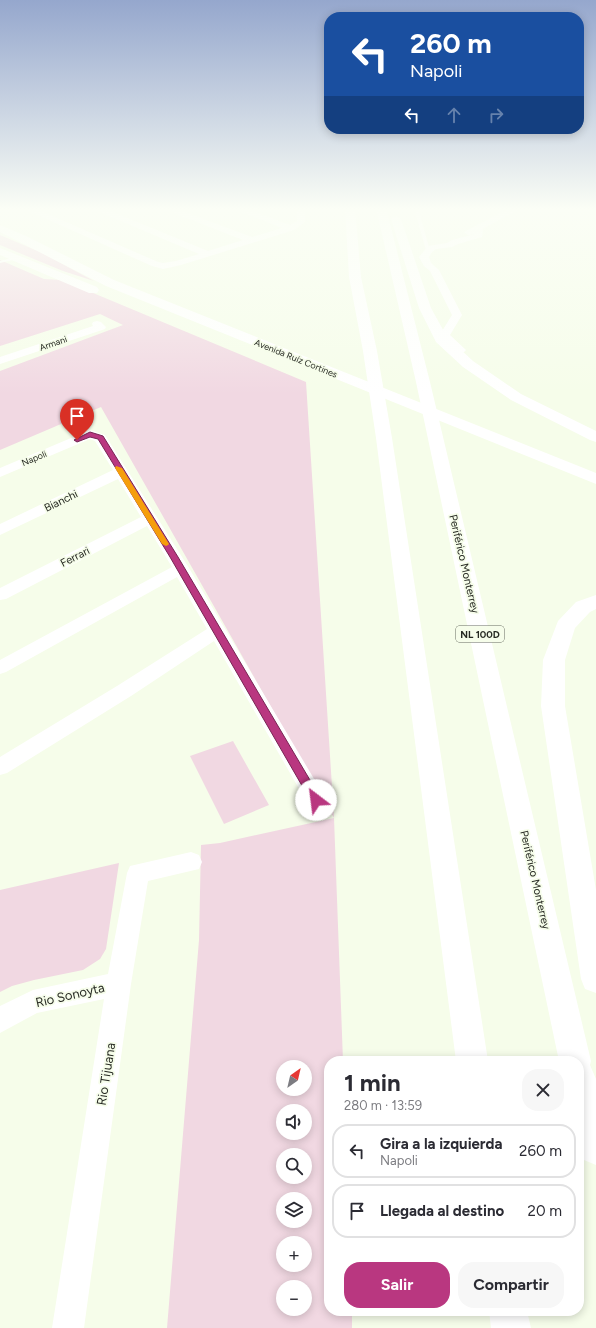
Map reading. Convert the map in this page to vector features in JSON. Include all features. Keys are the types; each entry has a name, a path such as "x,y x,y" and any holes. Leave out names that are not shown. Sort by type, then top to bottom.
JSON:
{"main road":[{"name":"Avenida Ruíz Cortines","path":"45,270 354,394 596,494"},
{"name":"Avenida Ruíz Cortines","path":"85,270 110,283 458,422 596,479"},
{"path":"354,270 370,350 384,438 471,1056"},
{"name":"Periférico Monterrey","path":"396,270 423,382 574,1056"},
{"path":"412,270 425,308 441,339 468,364 516,397 596,437"},
{"path":"596,602 583,607 565,626 554,660 553,706 596,979"},
{"path":"584,1098 596,1148"},
{"path":"509,1316 510,1328"}],"street":[{"path":"440,270 456,315 444,336 481,370 544,410 596,434"},
{"name":"Armani","path":"0,361 101,327 97,324"},
{"name":"Napoli","path":"0,473 90,434 100,438 121,472"},
{"path":"121,472 181,568 316,800"},
{"name":"Bianchi","path":"0,530 121,472"},
{"name":"Ferrari","path":"0,595 150,518"},
{"path":"0,668 181,568"},
{"path":"0,767 124,691 217,631"},
{"name":"Rio Tijuana","path":"68,1328 119,984 138,873 191,862"},
{"name":"Rio Sonoyta","path":"0,1020 33,1002 119,984"}],"shaded area":[{"path":"0,270 23,270 44,279 62,280 306,382 334,818 101,407 0,450 0,371 123,325 100,314 0,346"},
{"path":"61,270 73,270 94,281"},
{"path":"233,741 269,805 224,824 190,756"},
{"path":"334,818 343,1056 324,1056 324,1316 352,1316 352,1328 167,1328 199,940 201,845 220,843"},
{"path":"119,863 106,949 100,959 83,970 34,980 12,986 0,992 0,890"}],"slow traffic":[{"path":"119,468 166,544"}],"route":[{"path":"77,440 90,434 100,438 174,557 316,800"}]}
